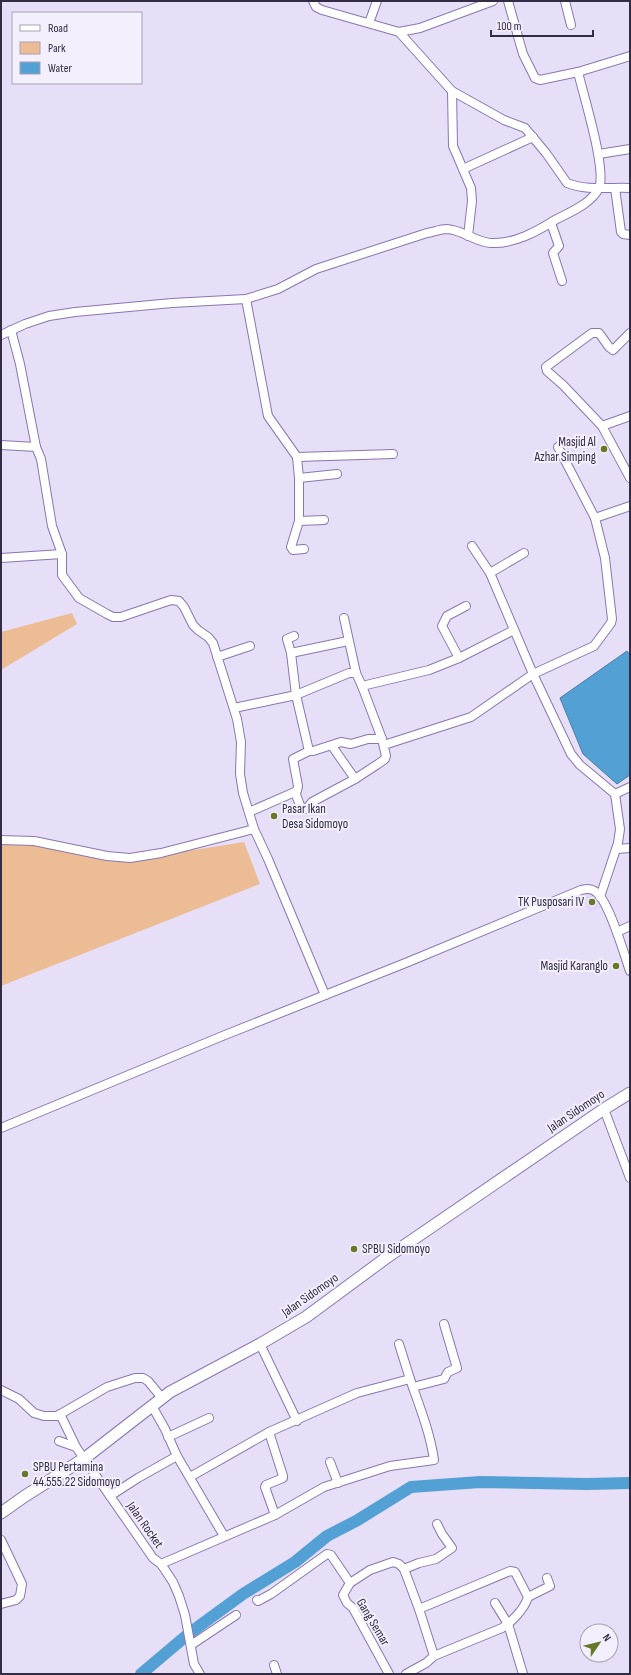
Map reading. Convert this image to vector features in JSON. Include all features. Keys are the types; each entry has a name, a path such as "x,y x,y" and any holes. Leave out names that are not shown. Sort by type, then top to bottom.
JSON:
{"main road":[{"name":"Jalan Sidomoyo","path":"1,1513 83,1459 162,1398 306,1317 386,1258 604,1109 630,1093"}],"street":[{"path":"313,1 316,7 322,10 399,32 420,28 493,1"},
{"path":"369,23 377,1"},
{"path":"508,1 523,54 535,78 540,80 578,72 630,56"},
{"path":"565,1 571,25"},
{"path":"399,32 452,91 504,120 523,128 533,137 567,183 572,185 599,183 615,188 630,188"},
{"path":"1,335 25,324 49,316 74,312 172,302 246,299 278,289 316,269 427,233 448,229 491,243 510,241 534,233 578,208 599,183 599,154 578,72"},
{"path":"452,91 453,142 471,188 472,201 468,236"},
{"path":"463,168 533,137"},
{"path":"599,154 630,148"},
{"path":"615,188 621,232 623,234 630,235"},
{"path":"551,223 559,246 553,254 562,281"},
{"path":"246,299 268,416 297,457 299,478 299,521 291,547 293,550 304,549"},
{"path":"11,330 20,364 36,447 41,459 52,526 62,554 62,575 79,598 113,617 121,617 171,600 178,601 184,607 193,625 211,640 234,708 241,742 240,774 254,829 325,995"},
{"path":"630,333 613,350 598,333 592,333 546,367 547,371 563,385 602,426 630,478"},
{"path":"602,426 630,416"},
{"path":"1,445 36,447"},
{"path":"249,812 260,808 264,804 295,792 298,786 293,759 309,751 332,746 341,742 351,744 368,739 383,742 471,717 533,674 594,646 611,622 605,558 595,518 558,447"},
{"path":"297,457 393,454"},
{"path":"299,478 337,474"},
{"path":"595,518 630,506"},
{"path":"299,521 324,520"},
{"path":"472,546 490,573 533,674 575,760 615,794 620,828 617,849 600,898"},
{"path":"490,573 524,553"},
{"path":"1,558 62,554"},
{"path":"460,658 442,626 447,616 466,606"},
{"path":"295,792 301,808 305,809 309,807 314,800 355,779 385,759 386,756 383,742 356,673 344,618"},
{"path":"362,686 429,670 460,658 514,630"},
{"path":"294,636 287,639 291,653 296,695 309,751"},
{"path":"291,653 348,641"},
{"path":"217,656 250,646"},
{"path":"234,708 296,695 349,672 356,673"},
{"path":"332,746 355,779"},
{"path":"615,794 630,787"},
{"path":"1,840 34,841 107,856 130,858 161,853 254,829"},
{"path":"617,849 630,848"},
{"path":"1,1128 581,890 590,889 597,892 617,932 630,971"},
{"path":"617,932 630,926"},
{"path":"604,1109 630,1178"},
{"path":"190,1477 268,1432 297,1421 358,1393 411,1383 444,1379 448,1372 457,1368 444,1324"},
{"path":"260,1344 297,1421"},
{"path":"161,1564 275,1515 324,1487 390,1466 434,1460 429,1437 399,1344"},
{"path":"1,1390 19,1399 34,1413 44,1416 60,1414 107,1387 135,1378 143,1378 148,1381 162,1398"},
{"path":"152,1406 177,1456 224,1536"},
{"name":"Jalan Rocket","path":"60,1414 83,1459 153,1558 161,1564 173,1582 183,1604 194,1664 200,1674"},
{"path":"168,1437 209,1418"},
{"path":"268,1432 283,1476 283,1478 265,1487 275,1515"},
{"path":"59,1441 76,1447"},
{"path":"110,1496 177,1456"},
{"path":"330,1462 338,1483"},
{"path":"404,1569 418,1563 436,1559 452,1548 437,1524"},
{"path":"1,1540 22,1584 20,1596 16,1600 1,1604"},
{"path":"257,1600 258,1601 271,1594 327,1554 331,1555 350,1583 370,1570 391,1562 398,1564 404,1569 434,1656"},
{"path":"406,1674 426,1664 434,1656 502,1628 508,1624 525,1606 528,1597 518,1575 513,1570 419,1609"},
{"path":"528,1597 550,1586 547,1578"},
{"name":"Gang Semar","path":"350,1583 343,1595 347,1603 353,1608 389,1674"},
{"path":"495,1603 508,1624 523,1674"},
{"path":"191,1646 236,1615"},
{"path":"274,1665 277,1674"}],"shaded area":[{"name":"TK Pusposari IV","path":"593,892 602,907 589,912 583,896"}],"green space":[{"path":"72,613 77,624 1,670 1,632"},
{"path":"16,842 118,862 244,842 260,884 1,986 1,845"}],"water":[{"path":"627,651 630,655 630,775 617,784 583,754 560,698"}],"waterway":[{"path":"191,1632 243,1594 295,1562 327,1536 356,1521 411,1487 480,1482 587,1484 630,1483"},
{"path":"141,1674 186,1636"}],"place":[{"name":"Masjid Al Azhar Simping","path":"604,449"},
{"name":"Pasar Ikan Desa Sidomoyo","path":"274,816"},
{"name":"TK Pusposari IV","path":"592,902"},
{"name":"Masjid Karanglo","path":"616,966"},
{"name":"SPBU Sidomoyo","path":"354,1249"},
{"name":"SPBU Pertamina 44.555.22 Sidomoyo","path":"25,1474"}]}
